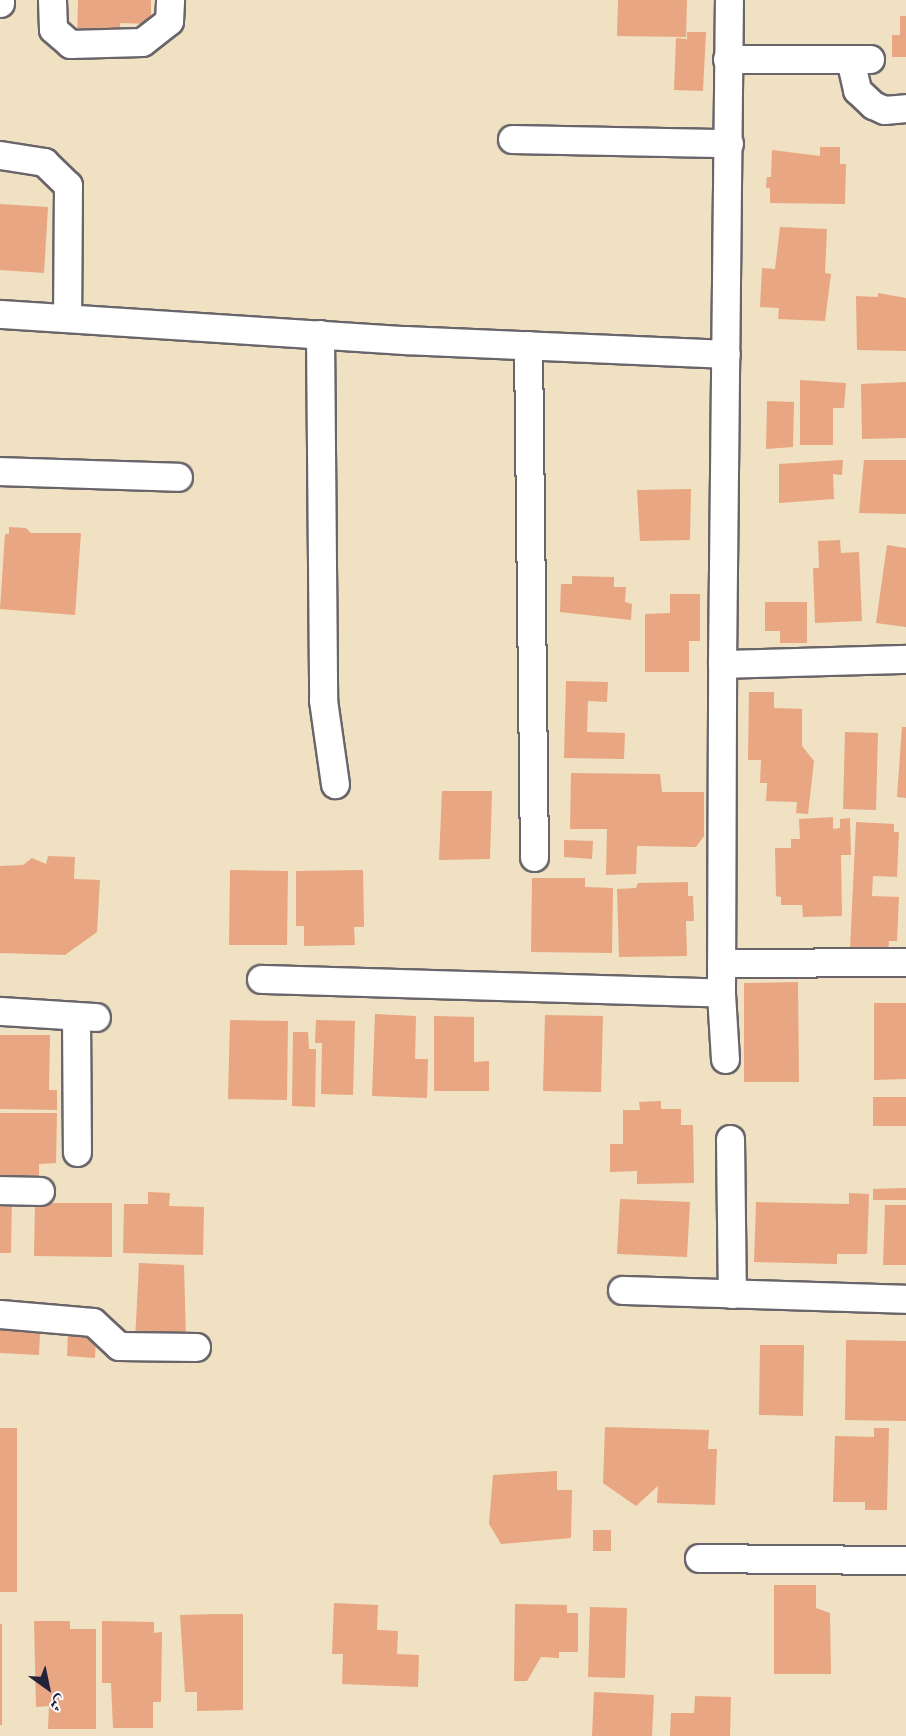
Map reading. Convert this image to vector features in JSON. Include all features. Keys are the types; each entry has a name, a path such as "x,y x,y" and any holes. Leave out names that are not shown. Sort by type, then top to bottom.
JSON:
{"street":[{"path":"52,0 53,29 70,44 142,42 170,21 170,0"},
{"path":"725,1059 721,993 722,664 729,0"},
{"path":"727,59 860,59 857,90 873,105 884,110 906,108"},
{"path":"512,139 729,143"},
{"path":"0,155 44,162 68,185 67,316"},
{"path":"0,314 67,316 320,334 726,354"},
{"path":"320,334 323,700 334,783"},
{"path":"528,345 534,857"},
{"path":"0,471 178,477"},
{"path":"722,664 906,659"},
{"path":"721,963 906,962"},
{"path":"261,979 721,993"},
{"path":"0,1011 86,1017 76,1152"},
{"path":"730,1138 732,1294"},
{"path":"0,1190 40,1191"},
{"path":"622,1290 906,1299"},
{"path":"0,1314 93,1322 119,1346 195,1347"},
{"path":"699,1558 906,1560"}],"building":[{"path":"78,0 151,0 151,24 120,23 120,39 77,39"},
{"path":"618,0 687,0 686,37 617,36"},
{"path":"900,16 906,16 906,57 892,57 892,35 900,35"},
{"path":"687,32 706,32 703,91 674,90 676,38 687,39"},
{"path":"820,147 840,147 840,164 846,164 845,204 770,203 770,188 766,188 767,177 771,177 772,150 820,156"},
{"path":"0,204 48,207 44,273 0,270"},
{"path":"780,227 827,229 825,273 831,274 825,321 778,319 779,308 760,307 762,268 775,269"},
{"path":"878,293 906,298 906,351 857,350 856,296 878,297"},
{"path":"800,380 846,383 844,408 833,408 833,445 800,445"},
{"path":"906,382 906,438 862,439 861,384"},
{"path":"767,401 794,402 793,447 766,449"},
{"path":"843,460 842,475 833,474 834,499 779,503 779,464"},
{"path":"864,460 906,460 906,514 859,513"},
{"path":"691,489 690,540 640,541 637,490"},
{"path":"9,527 26,528 31,533 81,533 75,615 0,609 5,534 9,534"},
{"path":"840,540 841,553 859,552 862,621 815,623 813,568 819,568 818,541"},
{"path":"887,545 906,548 906,627 876,623"},
{"path":"572,576 614,577 614,587 626,587 625,602 632,604 631,620 560,612 561,584 572,584"},
{"path":"670,594 700,594 700,641 689,641 689,672 645,672 645,614 670,613"},
{"path":"765,602 807,602 807,643 780,643 780,631 765,631"},
{"path":"566,681 608,682 607,702 588,701 587,732 625,733 624,759 564,758"},
{"path":"749,692 774,692 774,708 802,709 802,746 814,761 808,814 796,813 797,802 766,801 767,783 760,783 761,760 748,760"},
{"path":"902,727 906,727 906,798 897,797"},
{"path":"845,732 878,733 876,810 843,809"},
{"path":"571,773 660,774 662,792 704,792 704,836 696,847 637,846 636,874 606,875 607,829 570,829"},
{"path":"442,791 492,791 490,859 439,860"},
{"path":"833,817 833,829 840,828 840,819 850,818 851,855 841,855 842,916 803,917 802,905 781,905 781,897 776,896 775,848 791,848 791,839 800,839 799,819"},
{"path":"856,822 894,824 894,832 899,832 897,877 873,876 872,896 899,897 897,941 889,941 888,951 850,949"},
{"path":"564,840 593,841 592,859 564,857"},
{"path":"48,856 75,857 74,879 100,880 97,932 65,955 0,953 0,866 23,865 32,858 46,864"},
{"path":"230,870 288,871 287,945 229,945"},
{"path":"363,870 364,927 354,927 355,945 304,946 304,926 296,926 296,871"},
{"path":"532,878 585,878 585,887 613,888 612,953 531,952"},
{"path":"688,882 688,896 693,896 694,921 686,921 687,956 619,957 617,889 636,888 638,883"},
{"path":"798,982 799,1082 744,1082 744,983"},
{"path":"874,1003 906,1003 906,1079 874,1080"},
{"path":"375,1014 416,1016 415,1059 428,1059 427,1098 372,1096"},
{"path":"545,1015 603,1016 601,1092 543,1091"},
{"path":"434,1016 474,1017 474,1062 489,1061 489,1091 434,1091"},
{"path":"230,1020 288,1021 287,1100 228,1099"},
{"path":"316,1020 355,1021 353,1095 321,1094 322,1043 315,1043"},
{"path":"293,1032 308,1032 309,1049 316,1049 315,1107 292,1106"},
{"path":"0,1035 50,1035 49,1090 57,1090 57,1110 0,1109"},
{"path":"873,1097 906,1097 906,1126 873,1126"},
{"path":"661,1101 661,1109 681,1109 681,1125 693,1125 694,1183 637,1184 637,1171 610,1172 610,1144 623,1144 623,1110 640,1110 639,1102"},
{"path":"0,1113 57,1113 56,1163 39,1164 39,1176 0,1175"},
{"path":"906,1188 906,1200 873,1200 873,1189"},
{"path":"148,1192 170,1193 169,1206 204,1207 203,1255 123,1253 124,1204 148,1204"},
{"path":"849,1193 869,1194 867,1254 837,1254 837,1264 754,1262 756,1202 849,1204"},
{"path":"0,1196 12,1196 11,1253 0,1253"},
{"path":"620,1199 690,1202 687,1257 617,1254"},
{"path":"35,1203 112,1203 112,1257 34,1256"},
{"path":"885,1205 906,1205 906,1265 883,1265"},
{"path":"139,1263 184,1265 186,1343 135,1341"},
{"path":"0,1330 40,1332 39,1355 0,1353"},
{"path":"68,1333 96,1335 95,1358 67,1356"},
{"path":"846,1340 906,1341 906,1421 845,1420"},
{"path":"760,1345 804,1345 803,1416 759,1415"},
{"path":"605,1427 709,1430 708,1449 717,1449 715,1505 657,1503 658,1486 636,1506 603,1483"},
{"path":"0,1428 17,1428 17,1592 0,1592"},
{"path":"874,1428 889,1428 887,1510 865,1510 865,1502 833,1502 835,1436 874,1437"},
{"path":"557,1471 557,1490 572,1490 571,1538 501,1544 489,1524 493,1475"},
{"path":"593,1530 611,1530 611,1551 593,1551"},
{"path":"774,1585 816,1585 816,1608 830,1613 831,1674 774,1674"},
{"path":"334,1603 378,1605 377,1630 398,1631 397,1654 419,1655 418,1687 342,1684 343,1654 332,1654"},
{"path":"515,1604 567,1605 567,1613 578,1613 578,1652 559,1652 559,1658 541,1657 527,1681 514,1681"},
{"path":"590,1607 627,1608 625,1678 588,1677"},
{"path":"243,1614 243,1710 197,1711 197,1692 185,1692 180,1615"},
{"path":"34,1621 70,1621 70,1629 96,1629 96,1729 48,1729 49,1706 36,1707"},
{"path":"102,1621 154,1622 154,1633 162,1632 161,1702 153,1702 153,1728 113,1728 111,1683 102,1683"},
{"path":"0,1624 2,1624 2,1725 0,1725"},
{"path":"594,1692 654,1695 652,1736 592,1736"},
{"path":"695,1696 731,1697 730,1736 670,1736 671,1713 694,1713"}]}
